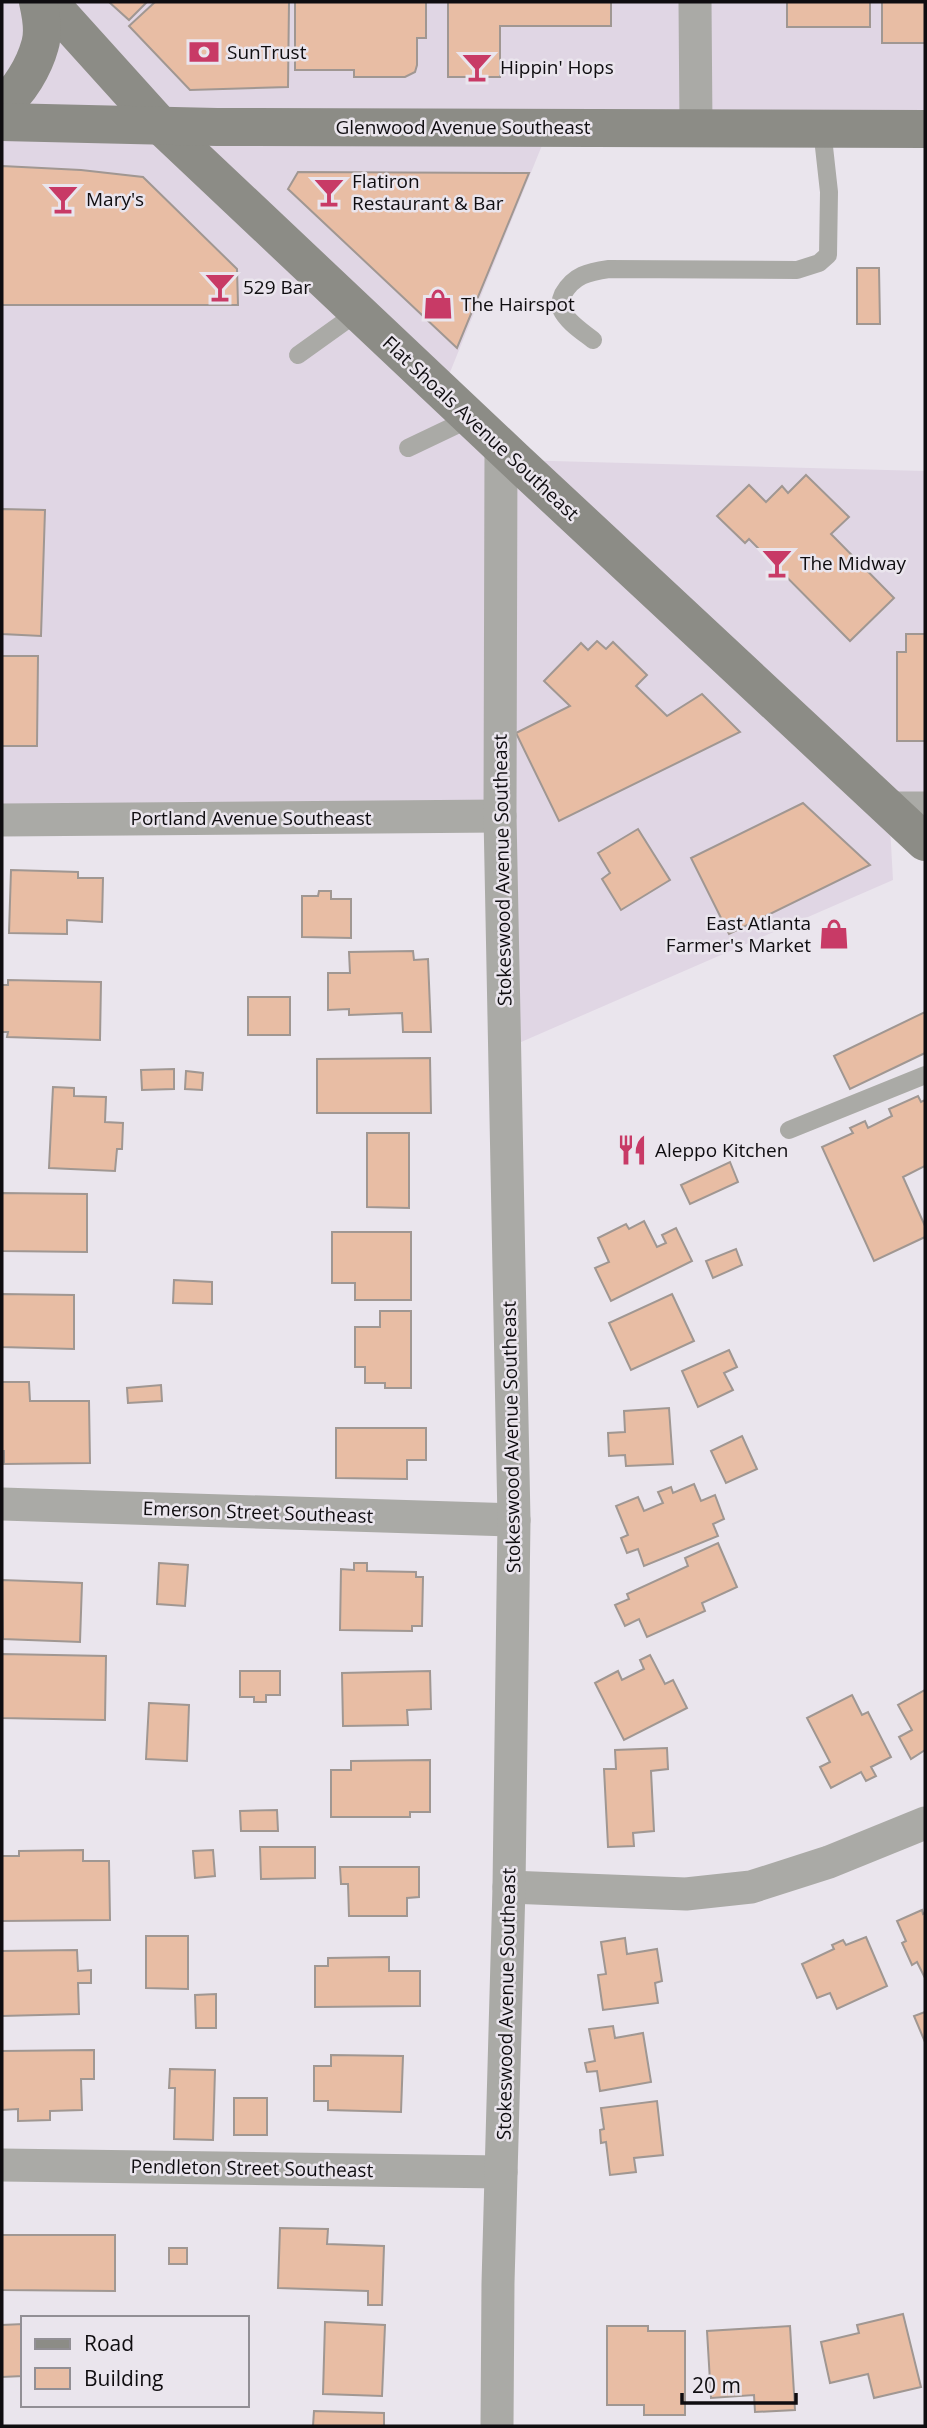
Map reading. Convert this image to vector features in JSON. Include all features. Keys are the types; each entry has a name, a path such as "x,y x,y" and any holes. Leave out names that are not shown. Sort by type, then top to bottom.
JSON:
{"street":[{"path":"2,105 13,96 40,44 42,18 38,2"},
{"name":"Flat Shoals Avenue Southeast","path":"49,2 161,126 501,448 907,808 925,842"},
{"path":"695,2 696,127"},
{"name":"Glenwood Avenue Southeast","path":"2,122 161,126 925,129"},
{"name":"Stokeswood Avenue Southeast","path":"497,2426 514,1520 500,817 501,448"},
{"name":"Portland Avenue Southeast","path":"2,820 500,817"},
{"name":"Emerson Street Southeast","path":"2,1504 514,1520"},
{"path":"509,1887 686,1894 751,1887 829,1862 925,1822"},
{"name":"Pendleton Street Southeast","path":"2,2165 501,2172"}],"lane":[{"path":"593,340 573,324 561,309 561,299 570,283 583,274 609,268 797,270 819,263 828,255 829,192 822,129"},
{"path":"298,355 358,312"},
{"path":"408,448 471,418"},
{"path":"789,1130 925,1075"}],"shaded area":[{"path":"2,2 925,2 925,129 549,128 442,392 515,460 925,471 925,808 889,808 893,880 505,1049 499,817 2,816"}],"building":[{"path":"109,2 147,2 129,20"},
{"path":"155,2 289,2 288,87 190,90 129,26"},
{"path":"295,2 426,2 426,38 417,38 415,72 405,77 354,77 354,70 295,70"},
{"path":"448,2 611,2 611,26 500,26 500,77 448,77"},
{"path":"787,2 870,2 870,27 787,27"},
{"path":"882,2 925,2 925,43 882,43"},
{"path":"2,166 81,170 143,177 237,269 238,305 2,305"},
{"path":"298,172 529,173 457,348 288,189"},
{"path":"857,268 879,268 880,324 857,324"},
{"path":"806,475 849,517 831,534 894,598 850,641 749,539 745,543 717,516 749,485 766,502 782,486 788,493"},
{"path":"2,509 45,510 41,636 2,634"},
{"path":"906,634 925,634 925,741 897,741 897,652 906,652"},
{"path":"597,641 606,649 613,642 647,675 636,686 667,716 702,694 740,732 559,821 516,733 570,706 544,681 581,643 588,650"},
{"path":"2,656 38,656 37,746 2,746"},
{"path":"803,803 870,865 729,934 691,858"},
{"path":"638,829 670,880 621,910 602,879 610,873 598,853"},
{"path":"11,870 78,872 78,878 103,878 102,922 67,920 67,934 9,933"},
{"path":"319,891 331,891 331,899 351,899 351,938 302,937 302,896 318,896"},
{"path":"413,951 414,960 428,959 431,1032 403,1032 402,1013 349,1015 349,1009 328,1010 328,973 350,973 349,952"},
{"path":"8,980 101,982 100,1040 7,1037 8,1032 2,1032 2,985 8,985"},
{"path":"248,997 290,997 290,1035 248,1035"},
{"path":"925,1012 925,1053 850,1089 834,1056"},
{"path":"430,1058 431,1113 317,1113 317,1059"},
{"path":"174,1069 174,1089 142,1090 141,1070"},
{"path":"186,1071 203,1073 202,1090 185,1089"},
{"path":"53,1087 74,1088 74,1096 106,1097 105,1122 123,1123 122,1149 117,1149 115,1171 49,1168"},
{"path":"918,1096 921,1102 925,1100 925,1166 903,1177 925,1226 925,1237 874,1261 822,1147 853,1133 850,1128 865,1121 868,1128 892,1116 889,1109"},
{"path":"367,1133 409,1133 409,1208 367,1207"},
{"path":"730,1162 738,1182 690,1204 681,1185"},
{"path":"2,1193 87,1194 87,1252 2,1251"},
{"path":"644,1221 657,1247 666,1243 662,1235 676,1228 692,1261 611,1301 595,1268 609,1262 598,1238 626,1224 629,1229"},
{"path":"332,1232 411,1232 411,1300 355,1300 355,1283 332,1283"},
{"path":"736,1249 742,1265 713,1278 706,1261"},
{"path":"174,1280 212,1282 212,1304 173,1303"},
{"path":"2,1294 74,1295 74,1349 2,1347"},
{"path":"672,1294 694,1341 631,1370 609,1323"},
{"path":"380,1311 411,1311 411,1388 385,1388 385,1383 365,1383 365,1367 355,1367 355,1327 380,1327"},
{"path":"729,1350 737,1367 724,1373 733,1390 698,1407 682,1371"},
{"path":"2,1382 29,1382 30,1401 89,1401 90,1463 4,1464"},
{"path":"161,1385 162,1401 128,1403 127,1388"},
{"path":"669,1408 673,1464 626,1466 625,1455 609,1456 608,1433 625,1432 624,1411"},
{"path":"336,1428 426,1428 426,1460 407,1460 407,1479 336,1478"},
{"path":"742,1436 757,1469 726,1483 711,1451"},
{"path":"694,1484 701,1501 715,1495 724,1519 713,1524 718,1536 644,1566 638,1549 627,1553 621,1538 628,1535 616,1506 638,1497 644,1511 663,1503 658,1492 671,1487 673,1493"},
{"path":"718,1543 737,1587 702,1603 705,1611 647,1637 639,1619 625,1626 615,1605 629,1599 627,1594 688,1566 685,1558"},
{"path":"159,1563 188,1565 185,1606 157,1604"},
{"path":"354,1563 367,1563 367,1571 416,1572 416,1577 423,1577 422,1626 412,1626 412,1631 340,1630 341,1569 354,1570"},
{"path":"2,1580 82,1583 80,1642 3,1639"},
{"path":"2,1654 106,1656 105,1720 2,1718"},
{"path":"650,1655 665,1684 673,1680 687,1708 624,1740 595,1683 618,1671 622,1680 644,1669 640,1660"},
{"path":"240,1671 280,1671 280,1695 266,1695 266,1702 254,1702 254,1697 240,1697"},
{"path":"430,1671 431,1709 407,1710 408,1725 343,1726 342,1673"},
{"path":"925,1690 925,1750 911,1759 899,1737 912,1730 898,1705"},
{"path":"852,1695 862,1715 868,1712 891,1757 871,1767 876,1776 866,1781 861,1772 831,1788 820,1767 830,1762 807,1718"},
{"path":"149,1703 189,1705 187,1761 146,1759"},
{"path":"667,1748 668,1769 651,1771 654,1831 633,1833 634,1846 608,1847 604,1769 616,1769 615,1750"},
{"path":"430,1760 430,1812 410,1812 410,1817 331,1817 331,1770 351,1770 351,1761"},
{"path":"277,1810 278,1831 241,1831 240,1811"},
{"path":"260,1847 315,1847 315,1878 261,1879"},
{"path":"83,1850 83,1861 109,1861 110,1920 2,1921 2,1856 19,1856 19,1851"},
{"path":"213,1850 215,1876 195,1878 193,1851"},
{"path":"340,1867 419,1867 419,1897 407,1898 407,1916 349,1916 348,1884 341,1884"},
{"path":"922,1910 923,1914 925,1913 925,1978 917,1962 912,1965 902,1943 906,1941 897,1921"},
{"path":"146,1936 188,1936 188,1989 146,1988"},
{"path":"866,1937 887,1986 837,2009 830,1993 817,1998 802,1964 834,1949 832,1945 843,1940 846,1945"},
{"path":"625,1938 627,1954 657,1949 662,1981 655,1983 658,2003 603,2010 598,1975 606,1974 601,1942"},
{"path":"77,1950 78,1971 91,1970 91,1983 78,1983 79,2014 2,2016 2,1951"},
{"path":"389,1957 389,1971 420,1971 420,2006 315,2007 315,1966 328,1966 328,1958"},
{"path":"216,1994 216,2028 196,2028 195,1995"},
{"path":"925,2012 925,2042 914,2016"},
{"path":"613,2026 615,2038 643,2033 651,2082 600,2091 597,2071 587,2072 585,2063 595,2061 589,2029"},
{"path":"94,2050 94,2079 81,2079 82,2110 50,2111 50,2120 18,2121 18,2109 2,2110 2,2051"},
{"path":"331,2055 403,2056 401,2112 328,2110 328,2101 314,2101 314,2066 331,2066"},
{"path":"170,2069 215,2070 213,2140 174,2139 175,2088 169,2088"},
{"path":"234,2098 267,2098 267,2135 234,2135"},
{"path":"657,2101 663,2155 634,2158 636,2172 610,2175 606,2142 601,2143 600,2130 604,2129 601,2108"},
{"path":"280,2228 328,2229 327,2244 384,2246 382,2305 368,2305 368,2291 278,2288"},
{"path":"2,2235 115,2235 115,2291 2,2290"},
{"path":"169,2248 187,2248 187,2264 169,2264"},
{"path":"903,2314 921,2387 874,2398 868,2374 830,2383 821,2342 859,2333 857,2325"},
{"path":"325,2322 385,2325 382,2396 323,2394"},
{"path":"21,2324 21,2376 2,2377 2,2325"},
{"path":"607,2326 648,2326 648,2331 685,2331 685,2415 644,2415 644,2405 607,2405"},
{"path":"790,2326 795,2410 755,2412 754,2395 711,2398 707,2331"},
{"path":"314,2411 384,2413 384,2426 313,2426"}],"place":[{"name":"SunTrust","path":"204,52"},
{"name":"Hippin' Hops","path":"477,67"},
{"name":"Flatiron Restaurant & Bar","path":"329,192"},
{"name":"Mary's","path":"63,199"},
{"name":"529 Bar","path":"220,287"},
{"name":"The Hairspot","path":"438,304"},
{"name":"The Midway","path":"777,563"},
{"name":"East Atlanta Farmer's Market","path":"834,934"},
{"name":"Aleppo Kitchen","path":"632,1150"}]}
